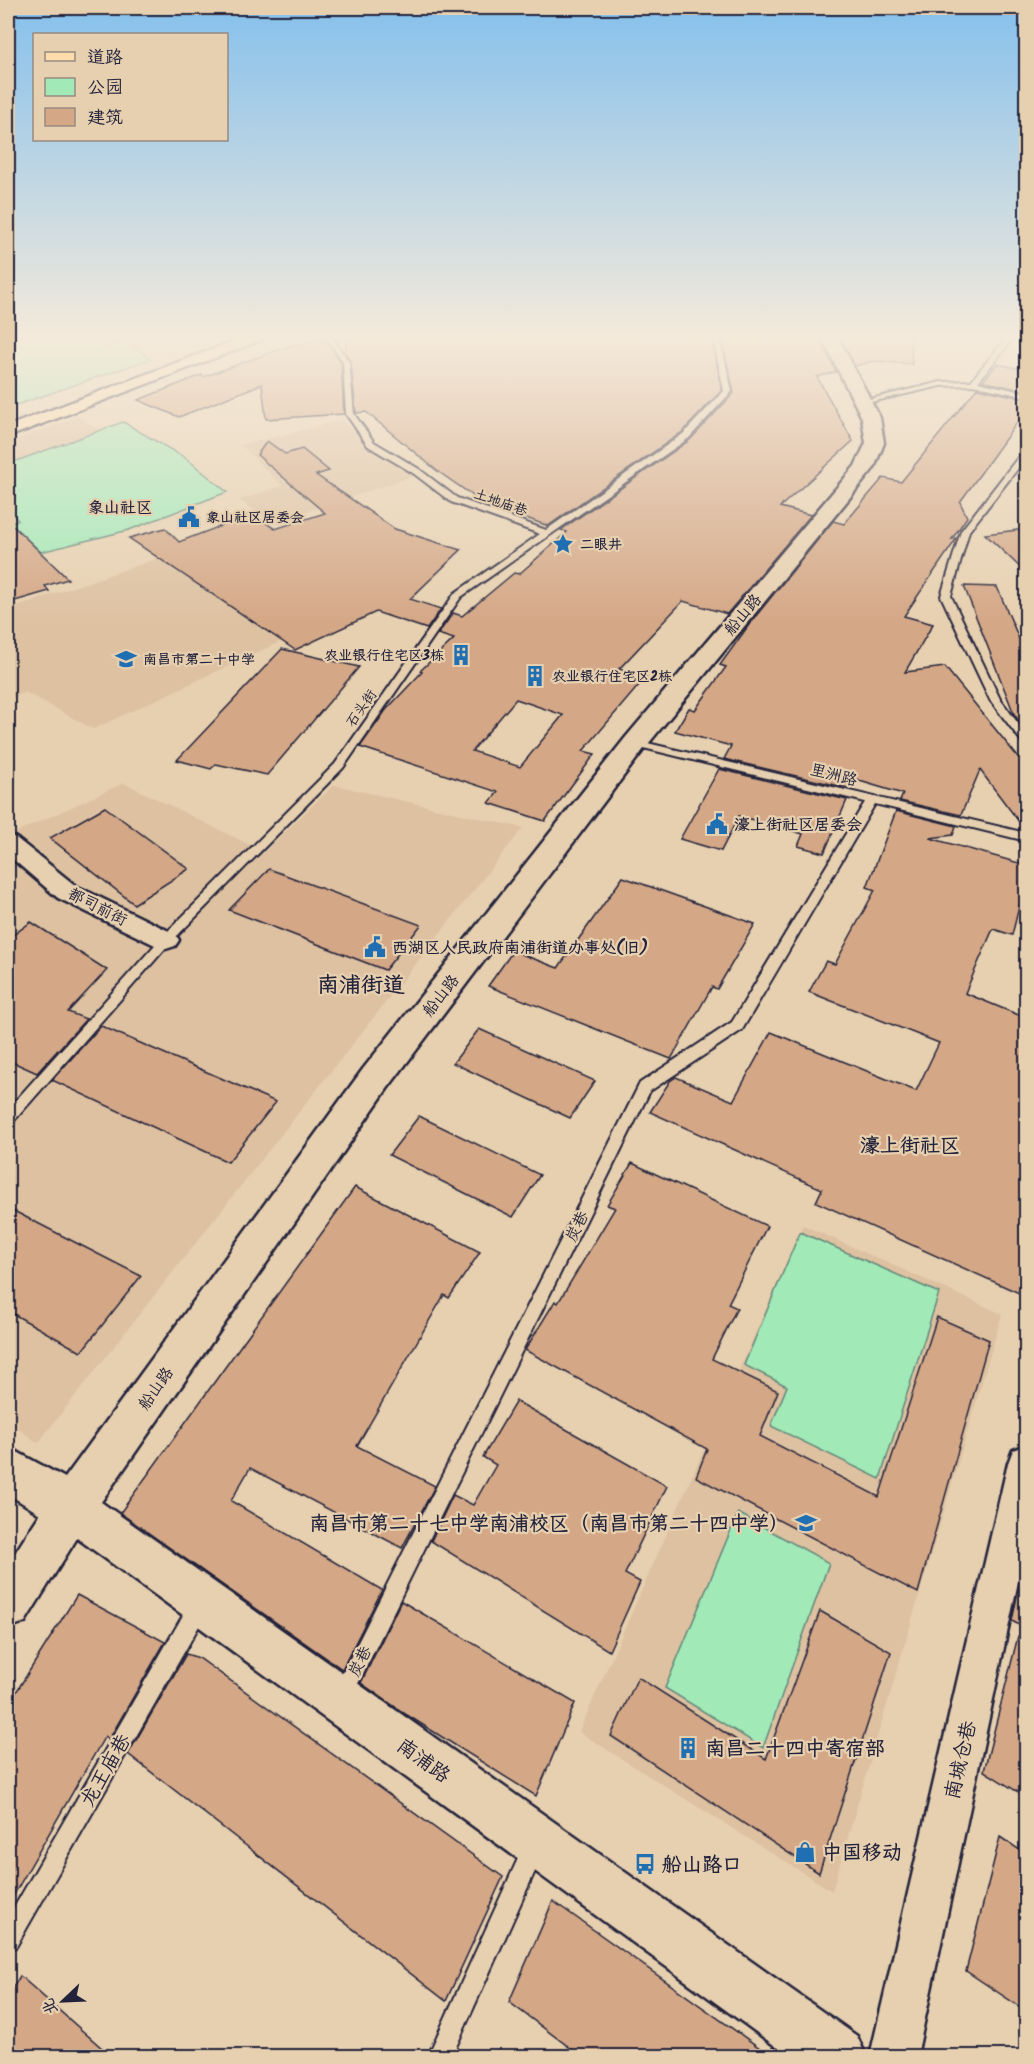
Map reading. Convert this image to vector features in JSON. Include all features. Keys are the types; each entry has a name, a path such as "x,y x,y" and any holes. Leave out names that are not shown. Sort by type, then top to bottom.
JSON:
{"street":[{"name":"船山路","path":"8,1605 71,1507 375,1079 635,743 864,468 875,443 873,432"},
{"name":"都司前街","path":"8,843 67,892 166,940"},
{"name":"南城仓巷","path":"893,2056 1026,1463"},
{"name":"南浦路","path":"8,1469 71,1507 837,2056"}],"lane":[{"name":"土地庙巷","path":"363,432 371,444 416,471 454,500 547,533"},
{"name":"石头街","path":"8,1118 166,940 339,766 458,595 689,432"},
{"path":"1026,453 965,531 946,596 995,700 1026,740"},
{"name":"里洲路","path":"635,743 1026,837"},
{"name":"炭巷","path":"340,1700 645,1087 737,1026 872,800"},
{"name":"龙王庙巷","path":"8,1939 202,1601"},
{"path":"440,2056 538,1842"}],"shaded area":[{"path":"36,432 103,432 187,482 92,513 8,455 8,443"},
{"path":"294,432 354,432 387,460 414,476 272,523 239,500 282,486 241,445"},
{"name":"南昌市第二十中学","path":"195,546 316,625 93,729 25,692 8,700 8,609"},
{"path":"124,783 264,852 334,785 523,828 38,1443 8,1421 8,836"},
{"name":"南昌市第二十七中学南浦校区（南昌市第二十四中学）","path":"803,1225 1002,1314 832,1891 579,1732"}],"green space":[{"path":"95,432 141,432 187,459 227,492 129,530 41,552 10,523 18,520 8,510 8,464"},
{"path":"800,1232 939,1293 880,1479 771,1426 787,1386 744,1365"},
{"path":"738,1513 829,1563 763,1748 665,1688"}],"building":[{"path":"391,432 682,432 548,526 482,502 436,470"},
{"path":"697,432 848,432 853,441 780,507 811,515 727,614 683,601 619,669 646,677 583,751 595,754 545,821 489,803 498,792 360,747 386,710 422,672 420,671 454,639 438,634 453,613 462,616 514,573 519,574 567,532 561,530 690,440","holes":["516,699 563,715 520,767 472,751"]},
{"path":"941,432 1010,432 960,502 967,517 952,539 956,538 955,541 904,616 933,624 905,672 945,667 1026,767 1026,831 980,770 961,815 900,801 903,794 856,780 852,789 724,759 731,746 675,731 689,708 695,710 726,667 720,665 751,622 833,521 844,524 883,478 901,482"},
{"path":"267,441 285,454 302,449 329,471 316,475 395,529 461,550 410,599 441,609 427,629 376,612 295,650 129,538 165,528 179,542 252,514 275,529 325,513 257,455"},
{"path":"8,521 68,579 45,586 49,591 8,603"},
{"path":"1026,529 1026,573 985,534"},
{"path":"964,586 997,587 1026,655 1026,731 1014,714"},
{"path":"282,649 359,667 267,775 216,764 211,769 177,760"},
{"path":"719,769 847,800 824,853 798,846 803,834 739,816 721,851 680,839"},
{"path":"105,807 189,869 134,904 50,838"},
{"path":"896,811 956,826 953,835 930,838 1026,865 1026,879 1012,935 993,929 965,993 1026,1018 1026,1268 1019,1293 816,1202 822,1189 650,1112 670,1081 676,1077 733,1101 771,1032 916,1091 939,1043 809,992 826,961 835,964 875,890 867,887"},
{"path":"269,869 421,925 385,970 229,910"},
{"path":"623,877 755,924 717,989 712,987 671,1059 488,986 513,951 558,968"},
{"path":"31,922 107,970 68,1012 86,1019 37,1073 8,1060 8,939"},
{"path":"101,1026 276,1102 228,1162 52,1080"},
{"path":"479,1029 595,1081 570,1118 453,1063"},
{"path":"419,1116 540,1175 513,1217 389,1155"},
{"path":"632,1163 767,1226 728,1304 737,1308 712,1359 778,1391 760,1436 879,1497 937,1317 989,1340 918,1593 696,1477 707,1449 525,1350 555,1301 558,1303 615,1208 607,1205"},
{"path":"355,1187 480,1252 449,1298 444,1295 357,1446 435,1486 402,1548 250,1468 231,1501 382,1590 342,1669 120,1513"},
{"path":"8,1208 141,1276 81,1352 8,1311"},
{"path":"516,1401 667,1486 625,1574 640,1582 609,1651 431,1541 453,1495 473,1505 496,1465 483,1457"},
{"path":"1026,1552 1026,1629 1012,1621"},
{"path":"77,1595 165,1642 109,1739 105,1736 8,1905 8,1705"},
{"path":"401,1601 575,1703 536,1796 407,1715 361,1683"},
{"name":"南昌二十四中寄宿部","path":"820,1611 891,1652 819,1873 611,1736 638,1677 766,1759"},
{"path":"1018,1636 1026,1637 1026,1797 984,1771"},
{"path":"186,1654 199,1658 503,1877 446,2001 128,1754"},
{"path":"1000,1837 1026,1854 1026,2011 966,1971"},
{"path":"553,1901 771,2056 581,2056 509,2002"},
{"path":"20,1976 111,2056 8,2056 8,1996"}],"place":[{"name":"象山社区居委会","path":"189,517"},
{"name":"二眼井","path":"563,544"},
{"name":"农业银行住宅区3栋","path":"461,655"},
{"name":"南昌市第二十中学","path":"126,659"},
{"name":"农业银行住宅区2栋","path":"535,676"},
{"name":"濠上街社区居委会","path":"717,824"},
{"name":"西湖区人民政府南浦街道办事处(旧)","path":"375,947"},
{"name":"南昌市第二十七中学南浦校区（南昌市第二十四中学）","path":"806,1523"},
{"name":"南昌二十四中寄宿部","path":"688,1748"},
{"name":"中国移动","path":"805,1852"},
{"name":"船山路口","path":"645,1864"}],"district":[{"name":"象山社区","path":"120,507"},
{"name":"南浦街道","path":"361,984"},
{"name":"濠上街社区","path":"910,1145"}]}
